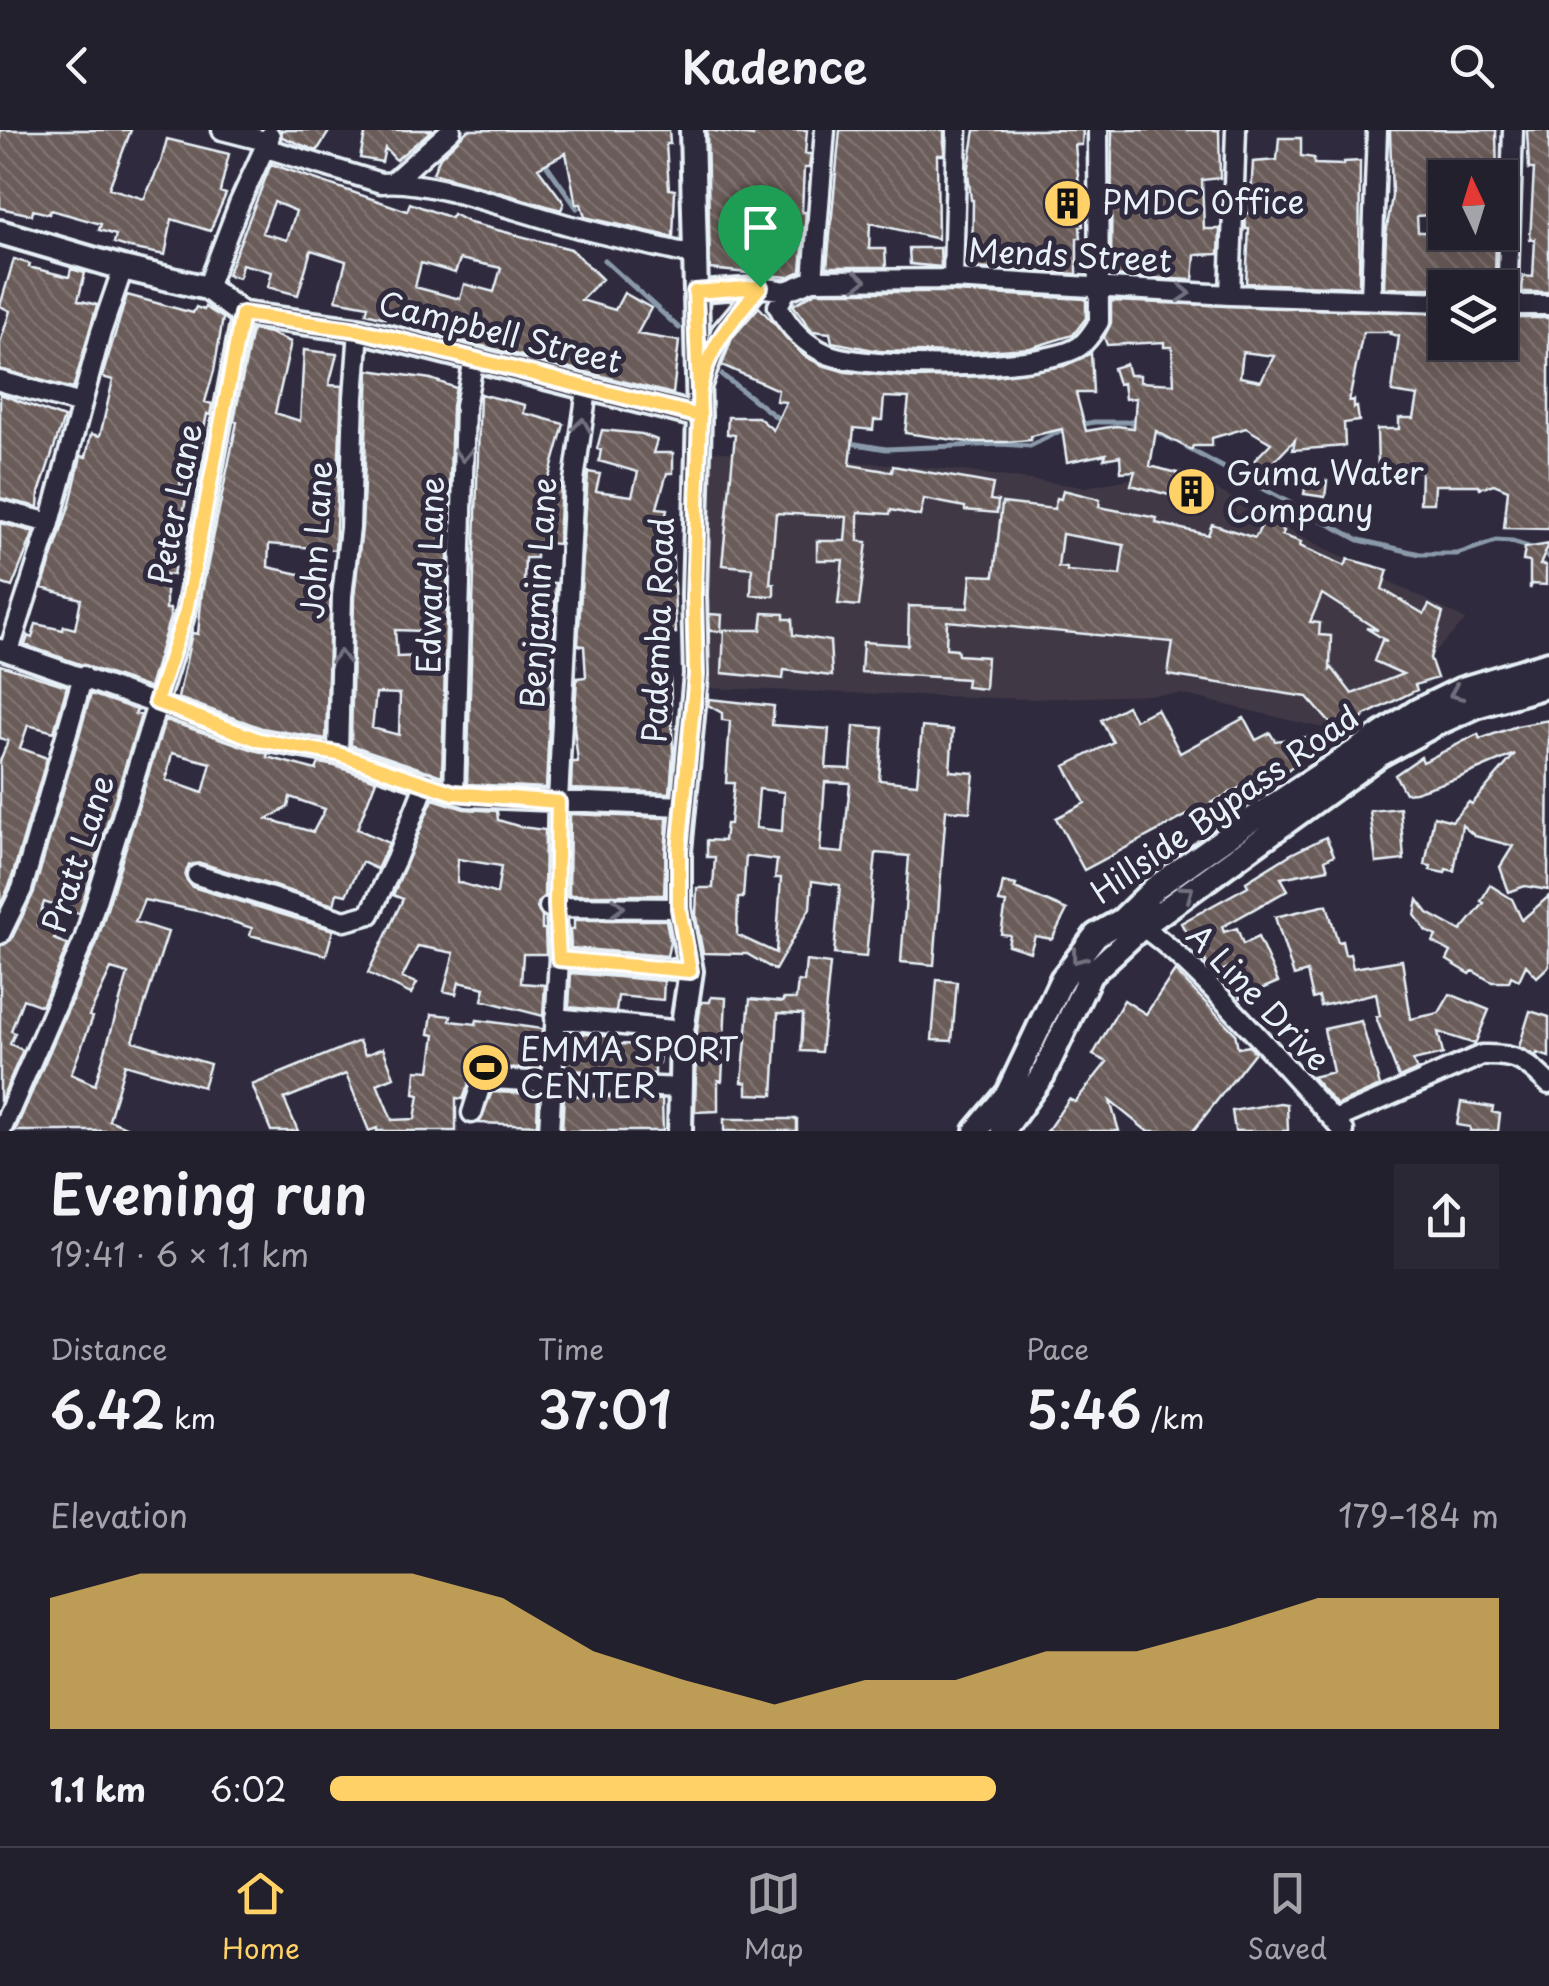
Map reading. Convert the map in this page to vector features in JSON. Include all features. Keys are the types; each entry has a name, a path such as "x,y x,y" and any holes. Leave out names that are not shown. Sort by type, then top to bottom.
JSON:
{"main road":[{"name":"Pademba Road","path":"680,1131 682,1031 690,971 679,908 683,806 696,675 698,406 692,130"},
{"name":"Campbell Street","path":"0,232 206,288 242,314 359,330 588,390 698,406"},
{"name":"Hillside Bypass Road","path":"1003,1131 1043,1076 1090,975 1133,923 1156,886 1417,711 1462,689 1549,663"},
{"name":"Hillside Bypass Road","path":"976,1131 1008,1093 1062,979 1096,934 1133,923 1379,755 1476,706 1549,685"}],"street":[{"path":"222,130 270,136"},
{"path":"394,182 451,130"},
{"path":"813,280 824,130"},
{"path":"954,280 958,130"},
{"path":"695,292 760,287 786,291 778,306 788,325 822,352 843,360 916,365 1016,362 1050,358 1080,346 1099,322 1098,130"},
{"path":"1230,296 1236,130"},
{"path":"1372,299 1377,130"},
{"path":"1505,270 1513,130"},
{"path":"270,136 270,149 382,183 394,182 693,254"},
{"path":"206,288 238,204 270,136"},
{"path":"123,268 100,332 50,523 5,650 259,740 338,754 454,793 558,802 683,806"},
{"name":"Mends Street","path":"786,291 813,280 954,280 1230,296 1428,301"},
{"path":"698,406 721,332 760,287"},
{"path":"1518,305 1549,305"},
{"name":"Peter Lane","path":"156,702 186,611 242,314"},
{"name":"John Lane","path":"338,754 342,596 350,528 359,330"},
{"name":"Edward Lane","path":"454,793 464,406 474,358"},
{"path":"0,381 81,404"},
{"name":"Benjamin Lane","path":"549,1131 559,959 553,906 574,481 588,390"},
{"path":"0,510 50,523"},
{"path":"0,934 22,889 82,676"},
{"name":"Pratt Lane","path":"1,1131 84,940 156,702"},
{"path":"197,875 345,921 370,914 426,782"},
{"path":"553,906 679,908"},
{"name":"A Line Drive","path":"1133,923 1247,1026 1339,1126"},
{"path":"559,959 690,971"},
{"path":"554,1018 682,1031"},
{"path":"1339,1126 1482,1056 1505,1054 1524,1060 1549,1084"},
{"path":"472,1113 484,1076 680,1088"}],"shaded area":[{"path":"712,451 946,469 1085,487 1181,470 1466,620 1411,676 1339,732 1181,694 1026,699 706,688"}],"building":[{"path":"0,130 131,130 109,188 144,199 167,139 229,154 220,192 226,194 210,231 172,219 165,255 130,248 114,243 116,235 99,230 101,224 51,210 49,214 33,210 32,215 0,208"},
{"path":"281,130 330,130 317,151 282,137"},
{"path":"366,130 432,130 396,160 385,148 382,162 360,158"},
{"path":"468,130 669,130 669,189 675,190 673,237 585,217 581,204 576,204 566,153 538,168 564,203 561,210 433,173 440,157"},
{"path":"707,130 753,136 753,130 807,130 805,154 811,154 809,168 804,168 802,212 806,212 801,271 788,277 710,269"},
{"path":"840,130 944,130 944,155 937,155 938,239 870,223 869,249 885,249 886,267 827,267"},
{"path":"975,130 1083,130 1082,145 1075,145 1083,226 1081,238 1077,238 1077,274 972,268 973,200 968,173"},
{"path":"1112,130 1219,130 1220,178 1202,180 1204,229 1220,229 1219,254 1195,255 1193,280 1111,276"},
{"path":"1390,130 1496,130 1497,160 1428,160 1428,215 1417,216 1418,232 1428,232 1428,250 1496,250 1495,270 1428,270 1428,288 1384,288 1392,196"},
{"path":"1527,130 1549,130 1549,292 1522,292 1523,276 1533,277 1535,239 1530,240 1534,169 1529,169"},
{"path":"1279,138 1301,138 1301,156 1314,158 1314,164 1360,161 1359,287 1246,283 1249,229 1245,214 1250,213 1253,162 1277,160"},
{"path":"271,164 407,211 410,203 451,218 453,214 470,223 571,249 602,279 581,300 615,310 624,293 651,308 637,334 679,341 673,394 439,335 438,327 388,312 385,318 366,313 368,306 336,300 346,261 311,250 298,295 268,287 272,272 242,264 239,278 227,275","holes":["274,202 296,211 287,240 262,233","460,259 501,268 494,292 464,284 460,299 415,287 421,263 455,273"]},
{"path":"909,248 940,248 941,267 910,264"},
{"path":"14,259 69,277 71,269 85,273 78,300 97,305 73,389 0,369 0,343 10,311 0,306"},
{"path":"816,292 953,292 1086,299 1086,318 1073,335 1030,348 955,353 879,351 832,342 830,333 812,331 793,305"},
{"path":"127,295 193,313 196,307 205,307 223,318 205,402 212,404 210,415 207,414 201,443 190,440 180,484 188,486 173,575 166,574 166,609 170,609 170,617 149,688 25,645 36,624 75,629 81,599 42,588 70,504 81,456 86,457 91,434 100,436 113,380 102,377"},
{"path":"1111,301 1428,313 1428,360 1518,360 1518,318 1549,318 1549,529 1504,528 1508,490 1494,484 1480,488 1435,485 1434,503 1420,503 1421,471 1378,470 1377,429 1399,429 1399,418 1414,418 1418,396 1392,392 1399,336 1391,332 1363,332 1349,401 1354,400 1359,421 1344,423 1345,446 1293,450 1295,440 1256,480 1245,470 1271,443 1246,428 1212,438 1212,446 1193,446 1191,450 1156,431 1150,466 1177,473 1176,479 1209,487 1204,504 1131,485 1135,471 1121,472 1120,456 1104,459 1106,454 1067,462 1062,429 1031,436 1031,440 1005,442 968,442 905,433 909,398 884,397 882,420 874,420 873,430 854,428 850,465 892,472 893,466 993,484 990,500 998,501 997,513 965,510 924,499 920,516 891,510 890,514 858,512 858,541 867,542 859,606 838,604 843,560 817,560 817,541 845,541 847,517 776,513 770,584 774,584 774,596 751,595 752,568 722,565 735,435 727,434 728,417 758,417 773,430 786,402 776,401 778,390 722,365 732,338 759,307 804,356 846,372 915,378 996,376 1064,366 1091,353 1093,393 1076,393 1086,431 1116,426 1134,428 1136,398 1125,399 1123,383 1118,384 1113,368 1126,364 1129,375 1140,375 1140,382 1174,384 1172,347 1164,347 1164,342 1107,345 1104,337 1111,323","holes":["1243,352 1274,356 1261,381 1240,377"]},
{"path":"252,330 291,342 275,413 300,421 304,350 337,354 329,385 342,386 335,550 269,544 268,567 331,581 326,739 262,728 178,698 192,633 198,634 202,592"},
{"path":"369,370 431,379 456,388 452,406 442,776 351,745 354,597 362,528","holes":["395,630 422,631 421,656 397,657","376,693 400,694 399,735 372,728"]},
{"path":"0,394 64,418 38,507 0,498"},
{"path":"480,394 525,405 524,413 564,424 548,481 561,483 558,544 536,542 536,558 525,558 524,582 556,583 546,788 467,784"},
{"path":"602,430 642,434 657,440 653,453 673,453 673,473 667,473 657,508 667,509 662,541 672,541 676,633 665,634 663,670 670,677 670,793 571,789 572,762 578,762 574,726 577,678 586,677 584,646 578,645 588,472 600,474 596,491 632,496 638,472 599,461 601,450 597,449"},
{"path":"1307,478 1327,481 1325,497 1304,494"},
{"path":"1063,490 1100,500 1099,507 1157,518 1156,523 1208,535 1212,524 1255,538 1264,521 1284,531 1282,535 1301,542 1300,546 1345,566 1348,559 1388,570 1382,589 1424,614 1429,605 1443,613 1430,658 1437,678 1415,685 1417,690 1365,715 1359,723 1317,746 1317,750 1285,749 1295,765 1279,775 1275,769 1211,803 1221,817 1208,827 1197,810 1084,870 1056,818 1085,803 1065,766 1113,742 1101,720 1127,706 1135,720 1157,709 1180,753 1244,718 1256,740 1270,733 1275,741 1339,733 1307,697 1168,675 1173,642 947,621 946,648 957,649 958,655 987,657 985,689 966,687 967,679 861,672 863,642 908,645 909,606 968,608 971,575 994,576 1002,503 1054,509 1057,498 1061,499","holes":["1062,534 1124,545 1120,575 1058,567","1322,594 1378,630 1366,628 1387,641 1382,640 1374,661 1403,674 1352,694 1330,670 1331,636 1319,635 1320,623 1310,622"]},
{"path":"0,523 34,532 12,587 0,583"},
{"path":"1549,544 1540,565 1546,565 1546,585 1532,584 1530,589 1530,562 1523,561 1525,548"},
{"path":"763,613 784,614 784,619 792,619 793,635 830,641 832,676 784,670 783,679 722,673 724,630 761,630"},
{"path":"709,614 722,615 721,631 710,631"},
{"path":"0,665 67,686 54,732 28,725 20,748 47,758 0,906 0,761 8,741 0,738"},
{"path":"91,694 137,710 135,714 141,715 79,914 44,902 37,925 68,945 42,1006 23,999 10,1044 23,1050 0,1102 0,946 11,940 34,892"},
{"path":"709,699 774,706 772,725 829,729 826,768 851,769 854,726 883,728 879,780 917,784 922,727 953,730 950,771 974,773 970,812 946,810 934,965 901,962 909,856 876,853 866,957 834,954 840,885 812,881 810,908 775,970 747,954 703,953 696,917 697,888 713,888 715,857 707,857 707,840 724,841 726,824 730,824 734,783 726,783 730,721 722,720 722,713 708,705","holes":["825,782 850,783 843,853 820,851","759,789 784,792 782,831 756,828","746,856 777,860 775,878 781,878 776,953 737,935 738,898 743,898"]},
{"path":"165,720 268,754 267,757 316,770 319,763 335,766 376,780 357,829 389,843 377,869 362,862 346,895 337,893 334,905 201,863 189,865 185,877 192,887 333,930 326,955 250,935 252,928 202,912 144,900 135,922 168,932 133,1041 210,1064 203,1087 125,1064 109,1120 135,1131 15,1131 96,945","holes":["172,753 211,763 203,793 166,780","290,797 325,809 313,832 267,819 288,807","111,969 128,974 95,1085 71,1074 93,1017 89,1016"]},
{"path":"1549,720 1548,890 1525,886 1509,892 1500,867 1513,846 1475,836 1462,825 1454,871 1430,870 1431,866 1425,865 1434,816 1452,821 1515,754 1415,792 1405,793 1395,775 1421,757 1423,762 1478,734 1480,739"},
{"path":"433,799 464,809 497,811 498,820 545,830 544,896 537,908 545,929 546,954 523,954 521,983 545,985 543,1016 482,1000 485,988 459,982 456,994 444,991 454,953 418,946 402,978 417,983 411,994 368,973 403,899 393,895","holes":["458,859 501,866 497,894 457,882"]},
{"path":"1400,808 1404,860 1376,863 1370,811"},
{"path":"570,814 667,818 664,895 569,895"},
{"path":"1326,837 1334,855 1325,860 1328,869 1281,878 1288,890 1222,927 1224,932 1237,928 1243,944 1258,937 1278,982 1240,998 1229,968 1214,973 1207,966 1197,937 1190,940 1181,923 1248,886 1246,882 1291,854"},
{"path":"1003,882 1067,910 1052,939 1035,936 1030,952 1008,945 1010,935 1001,934 1006,903 999,902"},
{"path":"1490,885 1512,899 1522,920 1549,896 1549,966 1537,977 1526,965 1519,980 1511,976 1509,982 1492,982 1473,971 1470,974 1447,960 1451,952 1433,942 1436,936 1426,931 1415,915 1418,900 1428,913 1461,931 1484,903 1481,901"},
{"path":"1327,905 1338,942 1342,941 1345,955 1350,954 1353,968 1402,960 1411,1019 1439,1013 1450,994 1489,1010 1475,1044 1438,1032 1443,1054 1413,1061 1417,1070 1399,1078 1376,1017 1380,1016 1376,993 1321,1006 1319,997 1313,999 1307,972 1294,976 1275,917"},
{"path":"574,920 666,920 670,942 667,956 571,948 570,929 574,929"},
{"path":"806,961 830,964 821,1052 801,1051 803,1014 778,1013 773,1095 747,1094 747,1083 742,1082 750,999 796,999 798,981 804,982"},
{"path":"1175,971 1235,1033 1238,1048 1249,1046 1255,1052 1193,1131 1147,1131 1110,1101 1119,1131 1047,1131 1069,1099 1075,1102 1107,1062 1093,1055 1124,1000 1146,1014"},
{"path":"571,973 664,981 663,1000 618,996 616,1012 569,1007"},
{"path":"937,980 957,982 952,1041 932,1040"},
{"path":"711,997 726,998 718,1111 695,1112 701,1002 710,1002"},
{"path":"1530,1011 1549,1017 1549,1057 1537,1053 1536,1056 1519,1047"},
{"path":"432,1014 451,1016 450,1021 476,1024 477,1020 542,1029 540,1069 476,1065 463,1099 456,1098 456,1131 369,1131 346,1074 284,1099 298,1131 271,1131 252,1085 359,1041 365,1055 383,1048 394,1077 377,1084 392,1120 415,1119 419,1095 414,1094 416,1070 430,1071 435,1035 429,1034"},
{"path":"1361,1021 1380,1086 1337,1105 1312,1077 1333,1072 1324,1029"},
{"path":"567,1032 614,1037 613,1044 660,1045 655,1074 565,1070"},
{"path":"492,1092 538,1094 537,1125 479,1123"},
{"path":"564,1095 662,1100 663,1131 562,1131"},
{"path":"1461,1102 1493,1107 1492,1112 1500,1114 1498,1131 1470,1131 1470,1127 1457,1125"},
{"path":"1287,1104 1288,1131 1235,1131 1232,1111"},
{"path":"724,1119 797,1119 797,1131 724,1131"}],"waterway":[{"path":"544,161 577,208"},
{"path":"604,260 679,328"},
{"path":"722,375 784,423"},
{"path":"1080,425 1138,422"},
{"path":"850,443 886,449 1030,446 1064,429"},
{"path":"1152,429 1173,440"},
{"path":"1187,448 1359,540 1420,554 1457,554 1496,541 1512,542 1549,557"}],"place":[{"name":"PMDC Office","path":"1067,203"},
{"name":"Guma Water Company","path":"1191,492"},
{"name":"EMMA SPORT CENTER","path":"485,1068"}],"route":[{"path":"760,287 695,292 697,397 700,416 696,441 696,675 679,851 679,908 690,971 559,959 558,802 454,793 338,754 259,740 156,702 186,611 242,314 359,330 700,416 697,397 721,332 760,287"}]}
